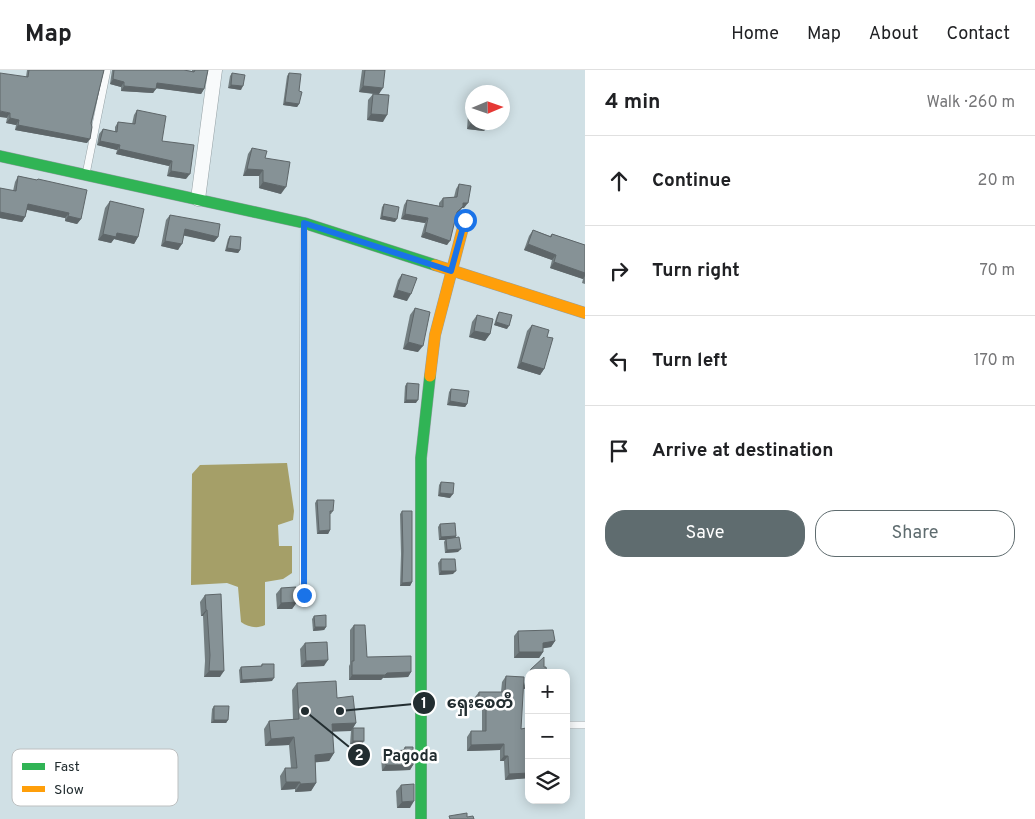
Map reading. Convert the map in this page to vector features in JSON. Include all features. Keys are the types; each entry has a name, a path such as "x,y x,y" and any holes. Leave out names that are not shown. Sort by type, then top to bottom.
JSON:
{"street":[{"path":"198,199 215,70"},
{"path":"0,156 304,223 585,314"},
{"path":"421,819 421,458 435,335 465,220"}],"lane":[{"path":"86,174 107,70"},
{"path":"304,223 304,595"},
{"path":"570,725 585,725"}],"shaded area":[{"path":"287,463 294,511 293,520 278,525 279,546 292,546 292,573 283,579 265,582 265,625 253,627 241,622 238,587 227,583 191,585 192,474 200,465"}],"building":[{"path":"29,70 104,70 91,123 90,139 18,125 19,120 10,118 10,113 0,111 0,73 28,77"},
{"path":"114,70 184,70 194,72 195,70 208,70 204,89 157,83 156,89 124,86 124,82 113,79"},
{"path":"365,70 385,70 383,88 363,86"},
{"path":"232,73 245,75 243,86 231,85"},
{"path":"289,73 301,74 299,91 302,92 299,104 285,102"},
{"path":"373,94 389,95 387,115 371,114"},
{"path":"137,110 166,116 162,141 194,145 190,174 171,171 172,161 119,149 120,145 100,141 103,129 117,132 118,122 135,124"},
{"path":"252,148 267,151 265,158 290,162 286,187 263,182 263,170 247,169"},
{"path":"18,176 87,190 81,219 68,216 69,213 28,204 25,217 0,212 0,188 16,191"},
{"path":"459,184 471,186 468,203 463,203 463,206 457,212 450,241 425,232 428,218 405,214 407,200 443,207 443,198 457,197"},
{"path":"110,201 144,209 138,237 117,233 116,237 103,234"},
{"path":"384,204 399,207 397,219 382,216"},
{"path":"170,215 220,224 218,237 185,229 182,244 165,241"},
{"path":"533,230 551,237 552,234 585,245 585,273 554,262 556,255 528,244"},
{"path":"230,236 241,237 240,250 227,248"},
{"path":"402,274 417,278 411,294 397,290"},
{"path":"415,308 430,312 423,346 408,342"},
{"path":"499,312 512,315 509,326 496,322"},
{"path":"477,315 493,319 490,334 474,331"},
{"path":"532,325 549,330 547,337 553,338 544,369 521,362"},
{"path":"407,383 419,384 418,400 406,400"},
{"path":"451,389 469,391 467,404 450,401"},
{"path":"441,482 454,483 453,494 440,493"},
{"path":"317,500 334,500 333,511 330,511 330,530 319,531"},
{"path":"402,511 412,511 412,582 402,583 403,551"},
{"path":"455,523 456,536 441,537 440,524"},
{"path":"459,537 461,549 447,550 446,539"},
{"path":"441,559 455,559 456,571 441,571"},
{"path":"296,587 297,602 281,603 281,588"},
{"path":"221,594 224,671 209,671 210,655 205,595"},
{"path":"326,615 326,627 315,627 314,616"},
{"path":"354,625 365,625 367,657 411,656 411,672 387,673 385,675 352,675"},
{"path":"553,630 555,641 543,643 543,652 519,652 518,631"},
{"path":"327,642 328,660 306,661 305,643"},
{"path":"544,657 544,667 546,669 531,669"},
{"path":"262,664 274,664 274,678 242,680 241,667 262,666"},
{"path":"506,676 524,677 521,729 525,728 525,773 509,774 508,756 504,756 504,744 471,745 471,731 486,731 486,704 479,705 479,692 505,692"},
{"path":"336,681 337,698 353,696 356,723 332,724 334,753 315,755 316,783 300,784 300,782 286,782 285,768 297,768 294,737 271,739 269,721 299,719 297,683"},
{"path":"214,706 229,706 228,720 214,720"},
{"path":"353,728 364,728 364,741 353,741"},
{"path":"405,747 413,747 413,765 386,765 384,752 405,750"},
{"path":"414,784 414,801 402,802 401,785"},
{"path":"467,813 467,817 473,816 474,819 450,819 449,816"}],"traffic: fast":[{"path":"0,156 304,223 435,265"},
{"path":"421,819 421,458 430,376"}],"traffic: slow":[{"path":"430,376 435,335 465,220"},
{"path":"435,265 585,313"}],"place":[{"name":"Pagoda","path":"305,711"},
{"name":"ရှေးစေတီ","path":"340,711"}],"route":[{"path":"304,595 304,223 328,229 451,271 465,220"}]}
